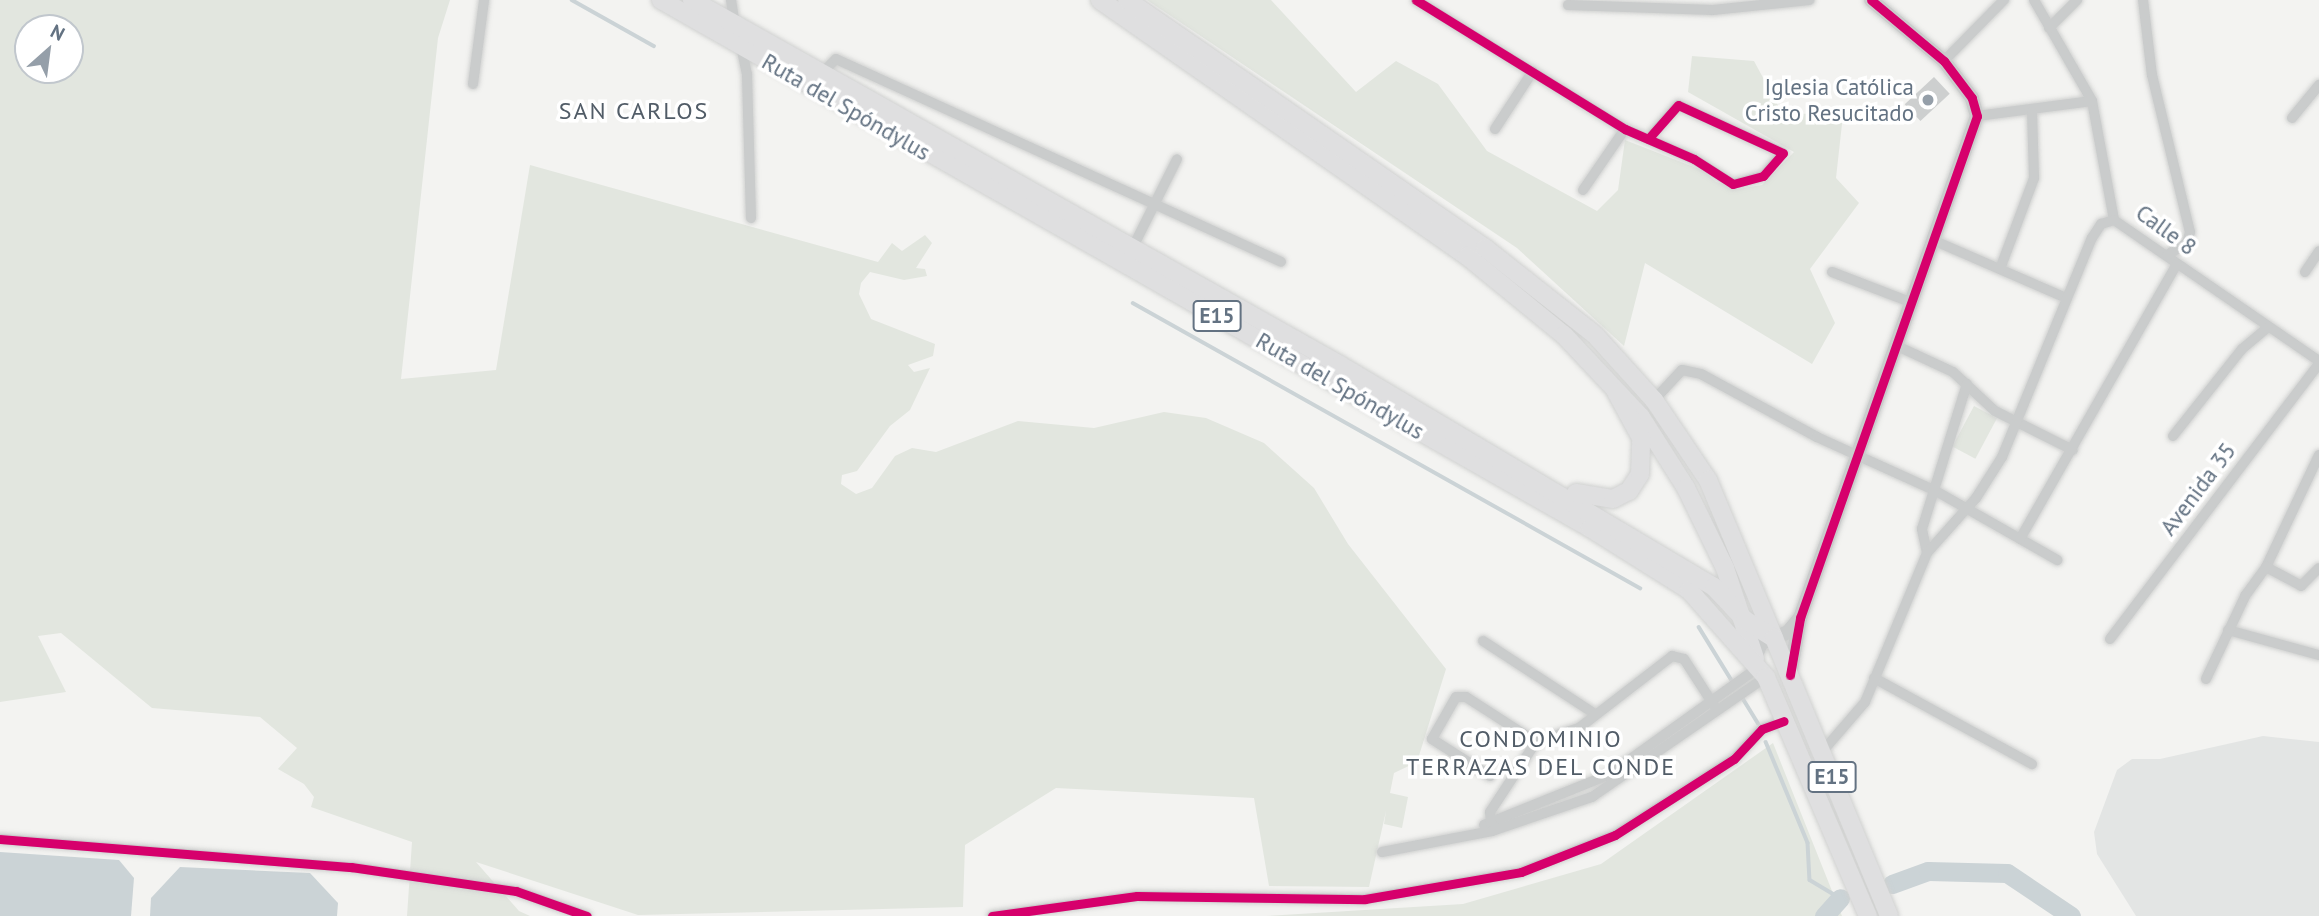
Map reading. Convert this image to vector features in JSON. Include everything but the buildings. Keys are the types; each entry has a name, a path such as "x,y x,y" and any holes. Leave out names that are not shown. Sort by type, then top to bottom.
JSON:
{"main road":[{"name":"Ruta del Spóndylus","path":"661,0 1590,528 1689,590 1760,667 1868,916"},
{"name":"Ruta del Spóndylus","path":"692,0 1133,247 1533,477 1687,569 1745,620 1774,638"},
{"path":"1100,0 1510,287 1642,417 1686,488 1745,620 1760,667"},
{"path":"1127,0 1558,302 1654,400 1708,480 1774,638"},
{"path":"1533,477 1595,500 1629,491 1642,468 1644,448 1616,392"},
{"name":"E15","path":"1774,638 1889,916"}],"street":[{"path":"473,84 484,0"},
{"path":"731,0 735,24"},
{"path":"1416,0 1625,129 1724,174 1733,184 1763,176 1783,153 1678,105 1648,139"},
{"path":"1568,5 1713,10 1809,0"},
{"path":"1790,675 1800,618 1977,116 1972,98 1944,61 1871,0"},
{"path":"1944,61 2004,0"},
{"path":"1977,116 2032,112 2092,101 2034,0"},
{"path":"2049,28 2077,0"},
{"path":"2143,0 2152,75 2190,232 2187,243 2167,255"},
{"path":"741,46 747,75 751,218"},
{"path":"823,72 836,59 1281,262"},
{"path":"1495,129 1533,71"},
{"path":"2292,118 2319,85"},
{"name":"Calle 8","path":"2092,101 2114,220 2319,362"},
{"path":"2000,269 2034,178 2032,112"},
{"path":"1583,190 1625,129"},
{"path":"1133,247 1177,159"},
{"path":"1822,752 1865,702 1927,553 1976,498 2018,424 2066,298 2101,224 2114,220"},
{"path":"1934,242 2066,298"},
{"path":"2305,272 2319,251"},
{"path":"2020,539 2177,264"},
{"path":"1832,272 1910,302"},
{"path":"2173,436 2242,349 2267,328"},
{"path":"1895,345 1967,384 1984,404 2018,424 2073,450"},
{"name":"Avenida 35","path":"2110,639 2319,362"},
{"path":"1654,400 1682,370 1694,372 1934,491 2057,561"},
{"path":"1927,553 1921,537 1967,384"},
{"path":"2206,679 2228,630 2266,568 2319,455"},
{"path":"2266,568 2301,586 2317,575"},
{"path":"1382,852 1471,836 1490,826 1590,792 1670,736 1717,710 1744,691 1760,667 1760,643 1774,638 1800,618"},
{"path":"2228,630 2319,655"},
{"path":"1483,641 1595,714"},
{"path":"1490,776 1432,739 1456,697 1466,697 1536,742 1568,734 1676,655 1684,659 1717,710"},
{"path":"1670,736 1710,699 1760,667"},
{"path":"1874,678 2032,764"},
{"path":"992,916 1137,896 1365,899 1521,872 1615,835 1734,759 1762,729 1784,721"},
{"path":"1490,826 1536,742"},
{"path":"0,839 351,867 516,891 587,916"}],"shaded area":[{"path":"0,0 450,0 438,38 401,379 496,370 530,165 878,262 892,243 902,251 925,235 932,243 916,268 925,269 927,276 904,280 870,272 861,283 859,294 871,319 935,344 933,356 908,365 914,372 930,368 910,410 890,426 857,471 842,475 841,484 856,494 872,488 895,456 912,448 936,452 1018,421 1094,428 1164,412 1206,418 1264,443 1314,488 1348,544 1446,669 1417,762 1394,773 1390,793 1408,797 1402,828 1384,824 1386,811 1369,887 1269,886 1254,798 1056,788 965,845 963,907 638,915 476,862 519,911 530,916 407,916 412,842 311,807 314,797 304,784 278,769 297,748 260,717 152,708 61,633 38,636 66,692 0,702"},
{"path":"1147,0 1271,0 1356,92 1396,61 1438,84 1487,151 1597,211 1618,190 1625,140 1704,171 1716,182 1738,189 1762,185 1794,152 1688,92 1692,56 1754,61 1782,113 1843,115 1836,178 1859,203 1810,269 1835,323 1812,364 1645,263 1624,346 1517,248"},
{"path":"1974,406 1997,418 1975,459 1952,447"},
{"path":"2263,736 2319,742 2319,916 2136,916 2097,854 2094,832 2117,770 2132,759 2160,759"},
{"path":"1773,743 1842,916 1266,916 1463,904 1601,864"},
{"path":"0,852 119,860 134,878 131,916 0,916"},
{"path":"180,867 310,873 338,903 337,916 150,916 151,898"}],"waterway":[{"path":"572,0 654,46"},
{"path":"1133,303 1640,588"},
{"path":"1699,627 1758,723"},
{"path":"1766,742 1808,843 1810,880 1840,898"},
{"path":"1892,884 1928,871 2007,873 2071,916"},
{"path":"1824,916 1840,898"}],"cycle path":[{"path":"1416,0 1625,129 1694,159 1733,184 1763,176 1783,153 1678,105 1648,139"},
{"path":"1790,675 1800,618 1977,116 1972,98 1944,61 1871,0"},
{"path":"992,916 1137,896 1365,899 1521,872 1615,835 1734,759 1762,729 1784,721"},
{"path":"0,839 351,867 516,891 587,916"}],"place":[{"name":"Iglesia Católica Cristo Resucitado","path":"1928,100"}],"district":[{"name":"SAN CARLOS","path":"634,111"},
{"name":"CONDOMINIO TERRAZAS DEL CONDE","path":"1541,753"}]}
